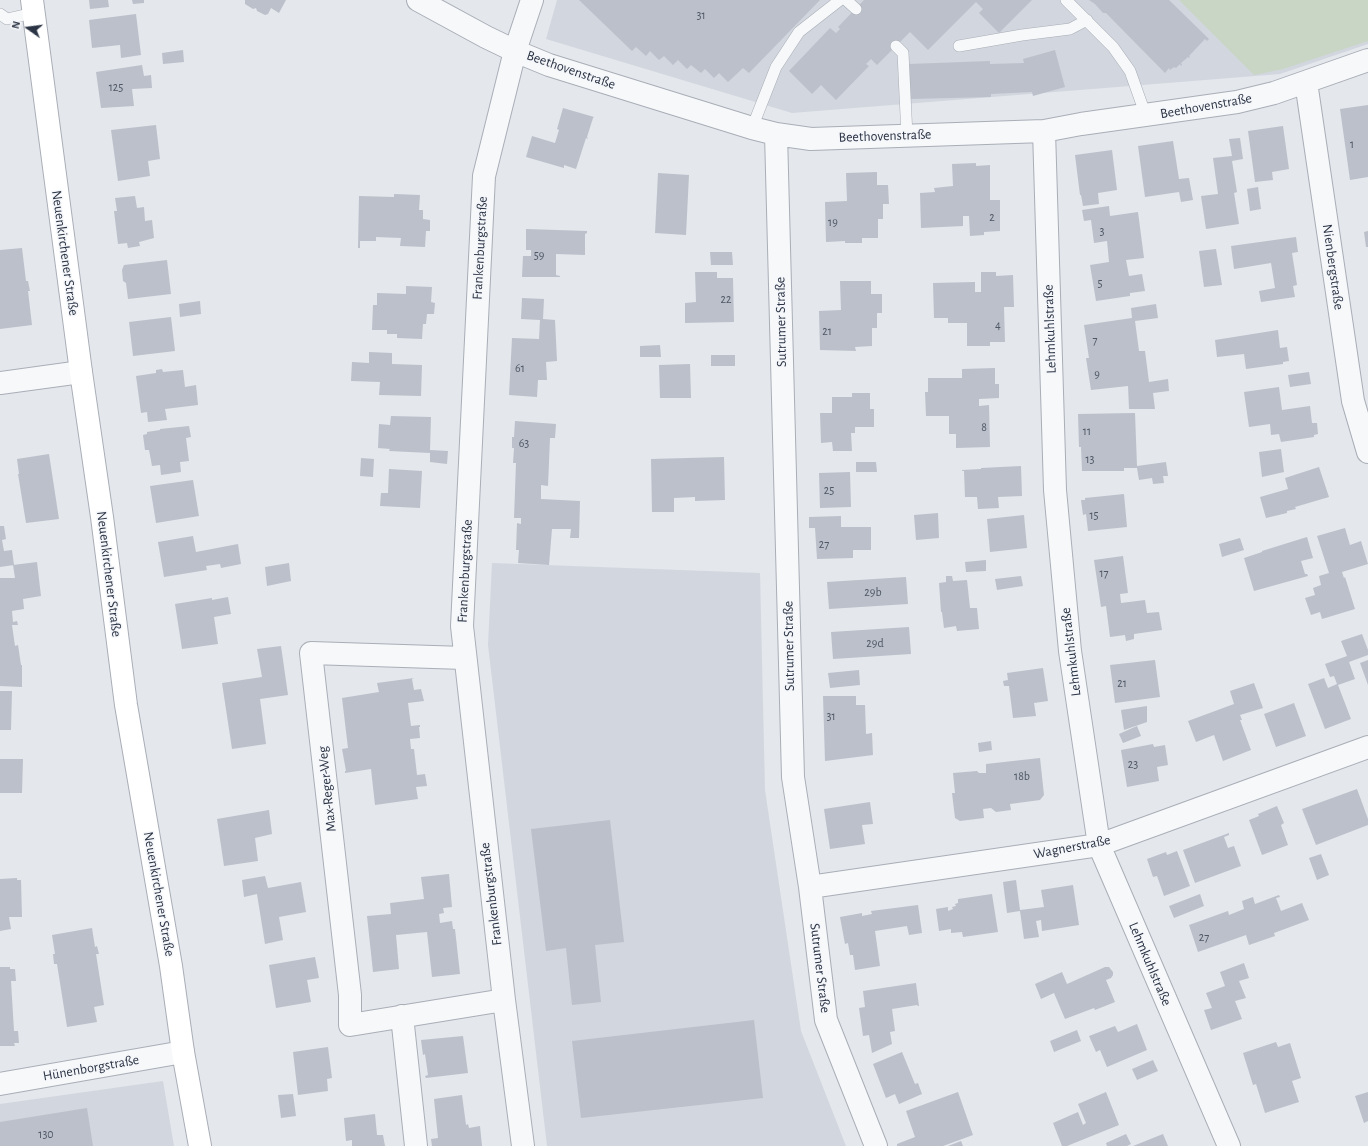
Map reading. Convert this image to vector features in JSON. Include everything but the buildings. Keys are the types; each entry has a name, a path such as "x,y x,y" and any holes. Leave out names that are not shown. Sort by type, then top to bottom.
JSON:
{"street":[{"name":"Beethovenstraße","path":"418,0 486,37 549,65 752,128 776,134 812,139 1044,130 1146,116 1237,102 1274,93 1368,60"},
{"name":"Frankenburgstraße","path":"523,1146 504,1000 464,658 462,626 484,176 516,51 532,0"},
{"name":"Neuenkirchener Straße","path":"33,7 126,705 171,966 183,1052 200,1146"},
{"name":"Nienbergstraße","path":"1306,82 1353,401 1368,452"},
{"name":"Lehmkuhlstraße","path":"1044,130 1055,490 1070,651 1099,845 1229,1146"},
{"name":"Sutrumer Straße","path":"776,134 793,777 810,887 826,1020 876,1146"},
{"path":"0,383 81,372"},
{"name":"Max-Reger-Weg","path":"464,658 311,653 350,995 350,1024 504,1000"},
{"name":"Wagnerstraße","path":"810,887 1099,845 1368,747"},
{"path":"402,1016 416,1146"},
{"name":"Hünenborgstraße","path":"0,1084 183,1052"}],"lane":[{"path":"752,128 776,67 800,32 840,0"},
{"path":"846,0 856,9"},
{"path":"1066,0 1113,47 1130,71 1146,116"},
{"path":"0,14 7,19 33,7"},
{"path":"959,46 1022,35 1070,29 1087,20"},
{"path":"896,46 903,53 907,136"}],"shaded area":[{"path":"557,0 1368,0 1368,44 1280,74 792,113 546,39"},
{"path":"492,563 760,573 765,790 801,1031 846,1146 547,1146 488,645"},
{"path":"163,1081 174,1146 0,1146 0,1104"}],"green space":[{"path":"1179,0 1368,0 1368,41 1283,69 1254,75"}]}
